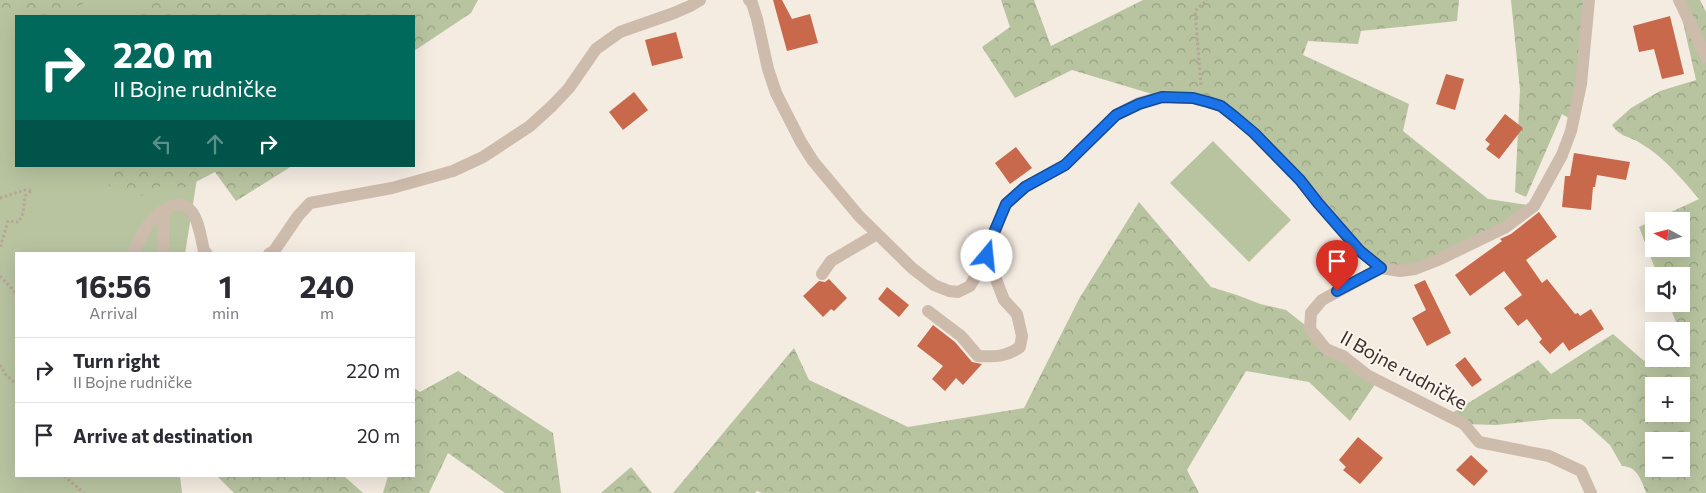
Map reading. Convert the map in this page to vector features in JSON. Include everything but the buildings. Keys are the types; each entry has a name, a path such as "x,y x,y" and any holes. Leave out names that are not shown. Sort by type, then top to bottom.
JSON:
{"street":[{"path":"272,252 310,203 392,188 454,171 483,157 530,126 552,106 568,88 596,49 620,32 674,13 700,0"},
{"path":"749,0 752,3 757,19 768,69 776,93 800,142 813,161 877,234 912,268 934,285 949,291 958,292 970,286 987,256 993,235 1006,204 1025,187 1065,165 1116,115 1139,104 1162,97 1193,98 1221,106 1254,133 1300,180 1360,251 1381,268 1400,270 1415,269 1427,265 1506,227 1534,206 1562,155 1571,131 1580,84 1589,0"},
{"path":"1679,0 1706,58"},
{"path":"133,252 149,224 172,205 182,205 191,210 205,252"},
{"path":"163,212 163,252"},
{"path":"822,274 831,261 877,234"},
{"path":"928,311 961,336 978,356 996,357 1010,354 1020,347 1022,336 1017,314 1004,300 987,256"},
{"name":"II Bojne rudničke","path":"1381,268 1322,300 1311,313 1310,329 1326,349 1343,356 1367,375 1464,424 1479,442 1549,456 1581,471 1592,493"}],"path":[{"path":"1207,0 1195,12 1200,83 1208,102"},
{"path":"0,198 25,190 32,190 25,196 24,213 19,222 8,221 0,248"},
{"path":"0,276 15,292"},
{"path":"0,365 6,375 15,383"},
{"path":"65,477 84,493"}],"green space":[{"path":"0,0 243,0 237,15 15,15 15,167 199,167 185,252 15,252 15,477 180,477 182,493 0,493"},
{"path":"0,0 92,0 56,15 25,15 0,7"},
{"path":"142,0 478,0 471,13 415,50 415,15 137,15"},
{"path":"1001,0 1034,0 1051,46 1143,0 1459,0 1457,21 1361,31 1358,44 1308,41 1303,55 1409,104 1403,131 1488,199 1534,206 1440,264 1386,268 1221,106 1162,97 1072,70 1015,98 982,47 1010,27"},
{"path":"1511,0 1594,0 1575,122 1562,114 1526,197 1515,192 1520,90"},
{"path":"1678,0 1700,0 1706,12 1706,493 1646,493 1641,479 1635,471 1622,466 1610,445 1581,419 1552,419 1496,425 1464,424 1447,416 1538,360 1551,374 1613,334 1645,360 1645,367 1690,367 1690,322 1676,322 1672,312 1690,312 1690,267 1655,267 1651,258 1690,258 1690,212 1671,212 1699,199 1657,155 1636,140 1622,134 1612,125 1631,108 1660,91 1696,80"},
{"path":"1213,141 1291,220 1249,262 1170,183"},
{"path":"100,167 290,167 236,201 215,172 186,187 161,186 141,196 110,187"},
{"path":"1139,202 1211,287 1260,304 1286,310 1310,329 1317,339 1378,380 1350,421 1309,382 1246,371 1187,470 1199,493 762,493 757,491 755,493 673,493 794,348 809,380 908,427 1024,408 1079,299"},
{"path":"1645,224 1645,242 1639,227"},
{"path":"458,371 553,433 561,493 505,493 448,453 429,493 383,493 388,477 415,477 415,389 420,392"},
{"path":"631,467 652,493 601,493"},
{"path":"218,477 345,477 363,493 234,493"}],"route":[{"path":"987,256 993,235 1006,204 1025,187 1065,165 1116,115 1139,104 1162,97 1193,98 1221,106 1254,133 1300,180 1344,234 1360,251 1381,268 1337,291"}]}
